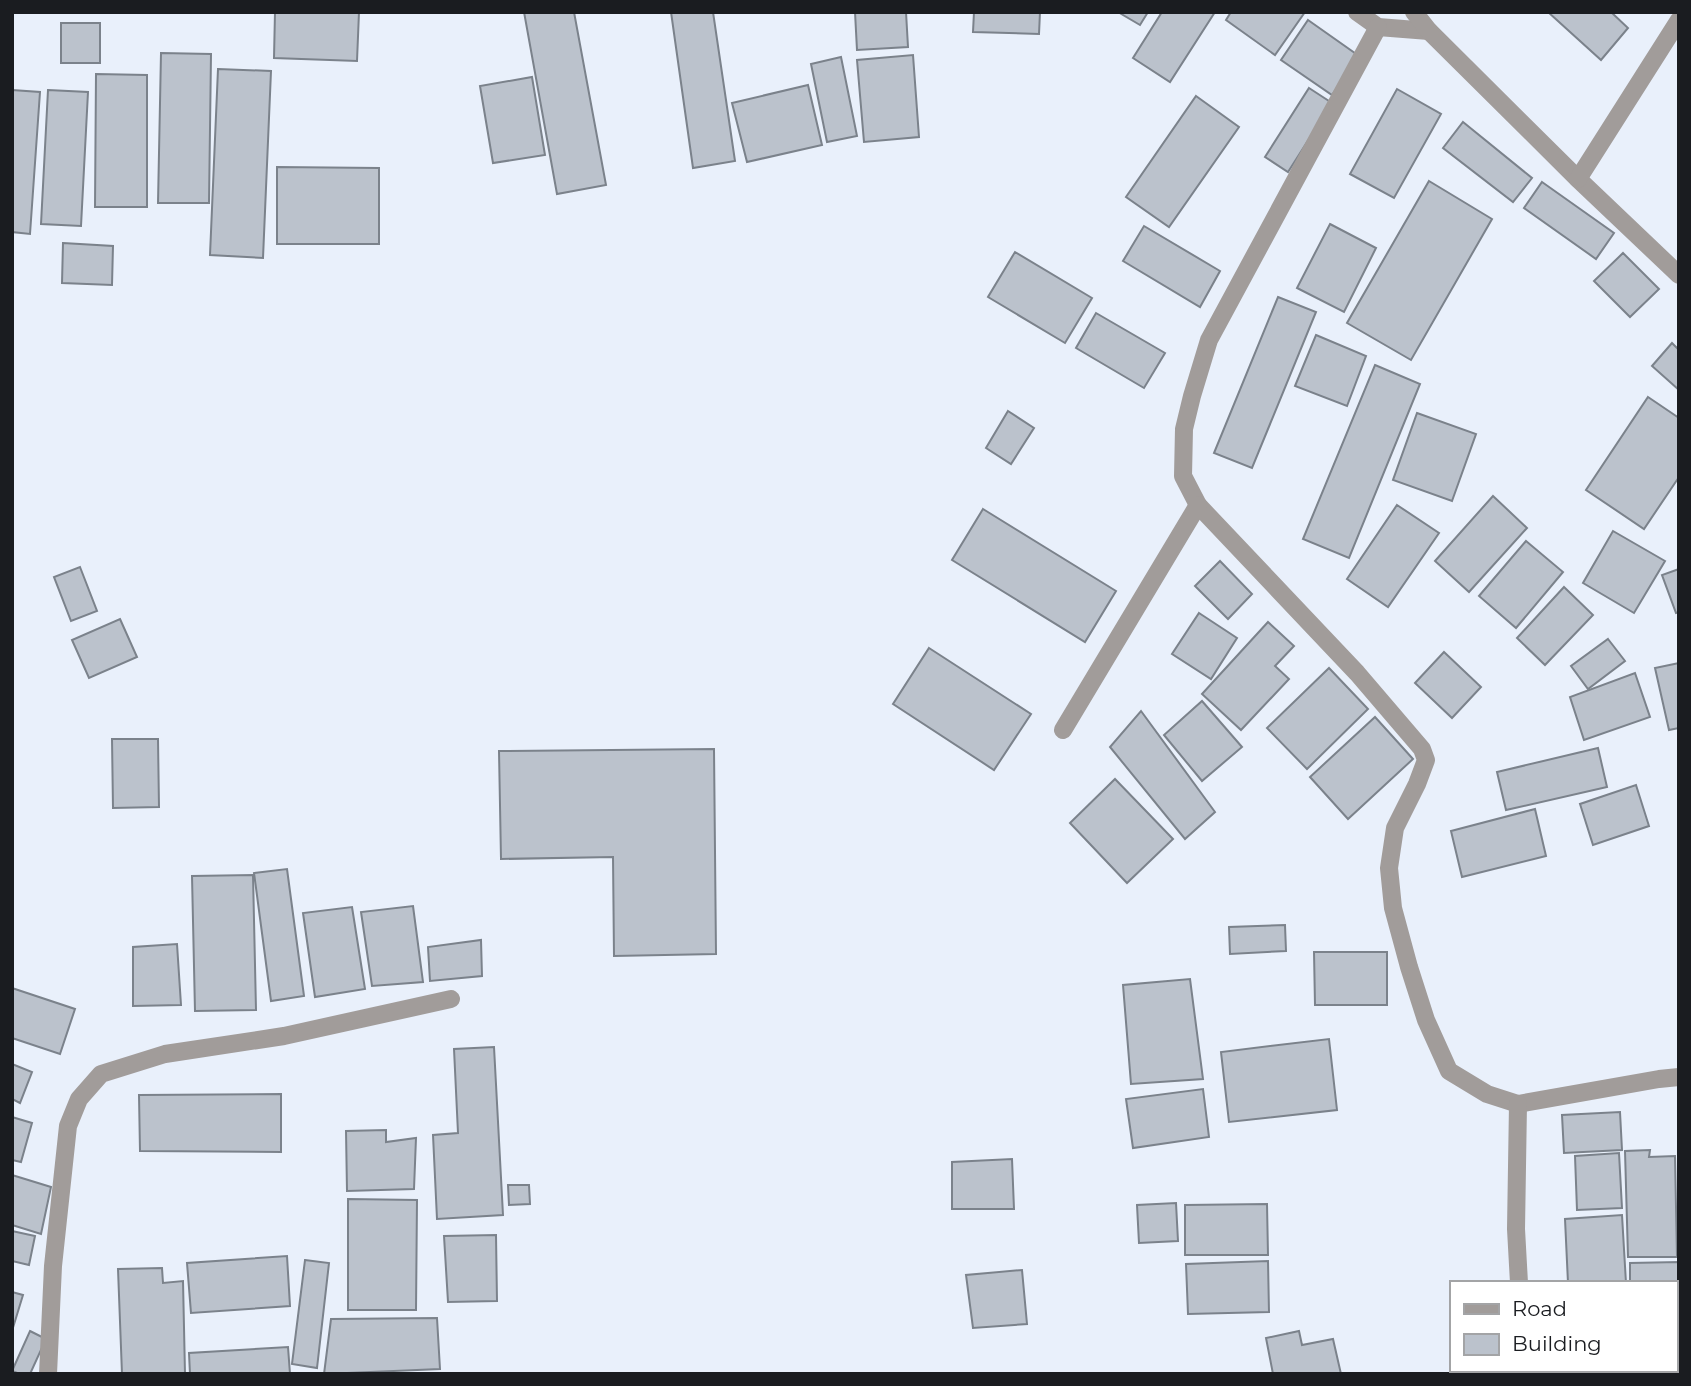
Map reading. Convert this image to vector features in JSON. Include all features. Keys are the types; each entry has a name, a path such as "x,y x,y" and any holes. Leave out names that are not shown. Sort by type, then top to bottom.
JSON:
{"street":[{"path":"1357,12 1378,27 1429,31"},
{"path":"1414,12 1429,31 1578,180 1679,275"},
{"path":"1578,180 1679,20"},
{"path":"1378,27 1209,340 1184,429 1184,476 1198,505 1357,673 1422,749 1426,760 1395,828 1389,868 1393,908 1409,967 1426,1020 1448,1071 1487,1094 1518,1104 1679,1077"},
{"path":"1063,730 1198,505"},
{"path":"48,1374 53,1266 68,1126 79,1099 101,1074 164,1054 284,1035 451,999"},
{"path":"1518,1104 1516,1229 1519,1281"}],"building":[{"path":"275,12 359,12 357,61 274,58"},
{"path":"524,12 574,12 606,185 557,194"},
{"path":"671,12 713,12 735,161 693,168"},
{"path":"855,12 906,12 908,47 857,50"},
{"path":"974,12 1040,12 1039,34 973,32"},
{"path":"1118,12 1148,12 1140,25"},
{"path":"1162,12 1215,12 1170,82 1133,58"},
{"path":"1231,12 1305,12 1275,55 1226,20"},
{"path":"1548,12 1611,12 1628,28 1601,60"},
{"path":"1308,20 1359,56 1332,95 1281,60"},
{"path":"61,23 100,23 100,63 61,63"},
{"path":"161,53 211,54 209,203 158,203"},
{"path":"913,55 919,137 864,142 857,60"},
{"path":"841,57 857,136 827,142 811,64"},
{"path":"218,69 271,71 263,258 210,255"},
{"path":"96,74 147,75 147,207 95,207"},
{"path":"532,77 545,155 493,163 480,86"},
{"path":"808,85 822,145 747,162 732,103"},
{"path":"1309,88 1332,103 1288,172 1265,157"},
{"path":"1397,89 1441,114 1394,198 1350,174"},
{"path":"12,90 40,92 30,234 12,232"},
{"path":"48,90 88,92 81,226 41,224"},
{"path":"1196,96 1239,127 1169,227 1126,197"},
{"path":"1463,122 1532,178 1513,202 1443,148"},
{"path":"277,167 379,168 379,244 277,244"},
{"path":"1429,181 1492,219 1411,360 1347,323"},
{"path":"1542,182 1614,233 1596,259 1524,208"},
{"path":"1330,224 1376,248 1344,312 1297,288"},
{"path":"1144,226 1220,271 1200,307 1123,261"},
{"path":"63,243 113,246 112,285 62,283"},
{"path":"1015,252 1092,298 1065,343 988,297"},
{"path":"1623,253 1659,289 1630,317 1594,281"},
{"path":"1278,297 1316,312 1252,468 1214,453"},
{"path":"1096,313 1165,353 1144,388 1076,348"},
{"path":"1316,335 1366,356 1347,406 1295,386"},
{"path":"1672,343 1679,350 1679,390 1652,366"},
{"path":"1375,365 1420,384 1349,558 1303,539"},
{"path":"1648,397 1679,418 1679,477 1644,529 1586,490"},
{"path":"1008,411 1034,428 1011,464 986,448"},
{"path":"1417,413 1476,434 1452,501 1393,480"},
{"path":"1493,496 1527,528 1469,592 1435,561"},
{"path":"1397,505 1439,533 1388,607 1347,579"},
{"path":"983,509 1116,591 1085,642 952,560"},
{"path":"1613,531 1665,561 1634,613 1583,583"},
{"path":"1526,541 1563,572 1516,628 1479,596"},
{"path":"1220,561 1252,594 1228,619 1195,586"},
{"path":"80,567 97,611 71,621 54,577"},
{"path":"1679,569 1679,612 1676,613 1662,575"},
{"path":"1564,587 1593,615 1545,665 1517,638"},
{"path":"1199,613 1237,638 1211,679 1172,654"},
{"path":"120,619 137,657 89,678 72,640"},
{"path":"1268,622 1294,646 1275,666 1289,679 1241,730 1202,694"},
{"path":"1608,639 1625,661 1588,689 1571,666"},
{"path":"929,648 1031,714 994,770 893,704"},
{"path":"1444,652 1481,687 1452,718 1415,683"},
{"path":"1679,663 1679,728 1669,730 1655,668"},
{"path":"1329,668 1368,709 1307,769 1267,728"},
{"path":"1635,673 1650,717 1584,740 1570,697"},
{"path":"1202,701 1242,747 1202,781 1164,735"},
{"path":"1141,711 1215,812 1185,839 1110,747"},
{"path":"1375,717 1413,759 1348,819 1310,777"},
{"path":"112,739 158,739 159,807 113,808"},
{"path":"1598,748 1607,787 1506,810 1497,772"},
{"path":"714,749 716,954 614,956 613,857 501,859 499,751"},
{"path":"1115,779 1173,839 1127,883 1070,823"},
{"path":"1636,785 1649,826 1593,845 1580,804"},
{"path":"1535,809 1546,856 1462,877 1451,831"},
{"path":"287,869 304,996 271,1001 254,873"},
{"path":"253,875 256,1010 195,1011 192,876"},
{"path":"413,906 423,982 372,986 361,912"},
{"path":"352,907 365,989 315,997 303,913"},
{"path":"1285,925 1286,951 1230,954 1229,927"},
{"path":"481,940 482,976 430,981 428,947"},
{"path":"177,944 181,1005 133,1006 133,947"},
{"path":"1314,952 1387,952 1387,1005 1315,1005"},
{"path":"1190,979 1203,1079 1131,1084 1123,985"},
{"path":"12,988 75,1009 60,1054 12,1038"},
{"path":"1329,1039 1337,1110 1229,1122 1221,1052"},
{"path":"494,1047 503,1215 437,1219 433,1135 458,1133 454,1049"},
{"path":"12,1064 32,1072 20,1103 12,1099"},
{"path":"1203,1089 1209,1137 1133,1148 1126,1099"},
{"path":"281,1094 281,1152 140,1151 139,1095"},
{"path":"1620,1112 1622,1150 1564,1153 1562,1115"},
{"path":"12,1117 32,1123 21,1162 12,1160"},
{"path":"386,1130 386,1142 416,1138 414,1189 347,1191 346,1131"},
{"path":"1650,1150 1649,1157 1675,1156 1677,1257 1628,1257 1625,1151"},
{"path":"1619,1153 1622,1208 1577,1210 1575,1156"},
{"path":"1012,1159 1014,1209 952,1209 952,1162"},
{"path":"12,1175 51,1187 41,1234 12,1225"},
{"path":"508,1185 529,1185 530,1204 509,1205"},
{"path":"348,1199 417,1200 416,1310 348,1310"},
{"path":"1176,1203 1178,1241 1139,1243 1137,1205"},
{"path":"1267,1204 1268,1255 1185,1255 1185,1205"},
{"path":"1622,1215 1626,1281 1568,1281 1565,1219"},
{"path":"12,1231 35,1236 29,1265 12,1261"},
{"path":"496,1235 497,1301 448,1302 444,1236"},
{"path":"287,1256 290,1306 191,1313 187,1263"},
{"path":"305,1260 329,1263 317,1368 292,1364"},
{"path":"1268,1261 1269,1312 1188,1314 1186,1264"},
{"path":"1679,1262 1679,1295 1677,1281 1630,1281 1630,1263"},
{"path":"162,1268 163,1283 183,1281 185,1374 122,1374 118,1269"},
{"path":"1022,1270 1027,1324 973,1328 966,1275"},
{"path":"12,1292 23,1295 12,1331"},
{"path":"1677,1308 1679,1308 1677,1362"},
{"path":"437,1318 440,1369 324,1374 331,1319"},
{"path":"30,1331 46,1339 30,1374 20,1374 12,1371"},
{"path":"1299,1331 1302,1345 1333,1339 1341,1374 1273,1374 1266,1338"},
{"path":"288,1347 290,1374 190,1374 189,1353"},
{"path":"1454,1372 1495,1372 1495,1374"},
{"path":"1536,1372 1611,1372 1611,1374"}]}
